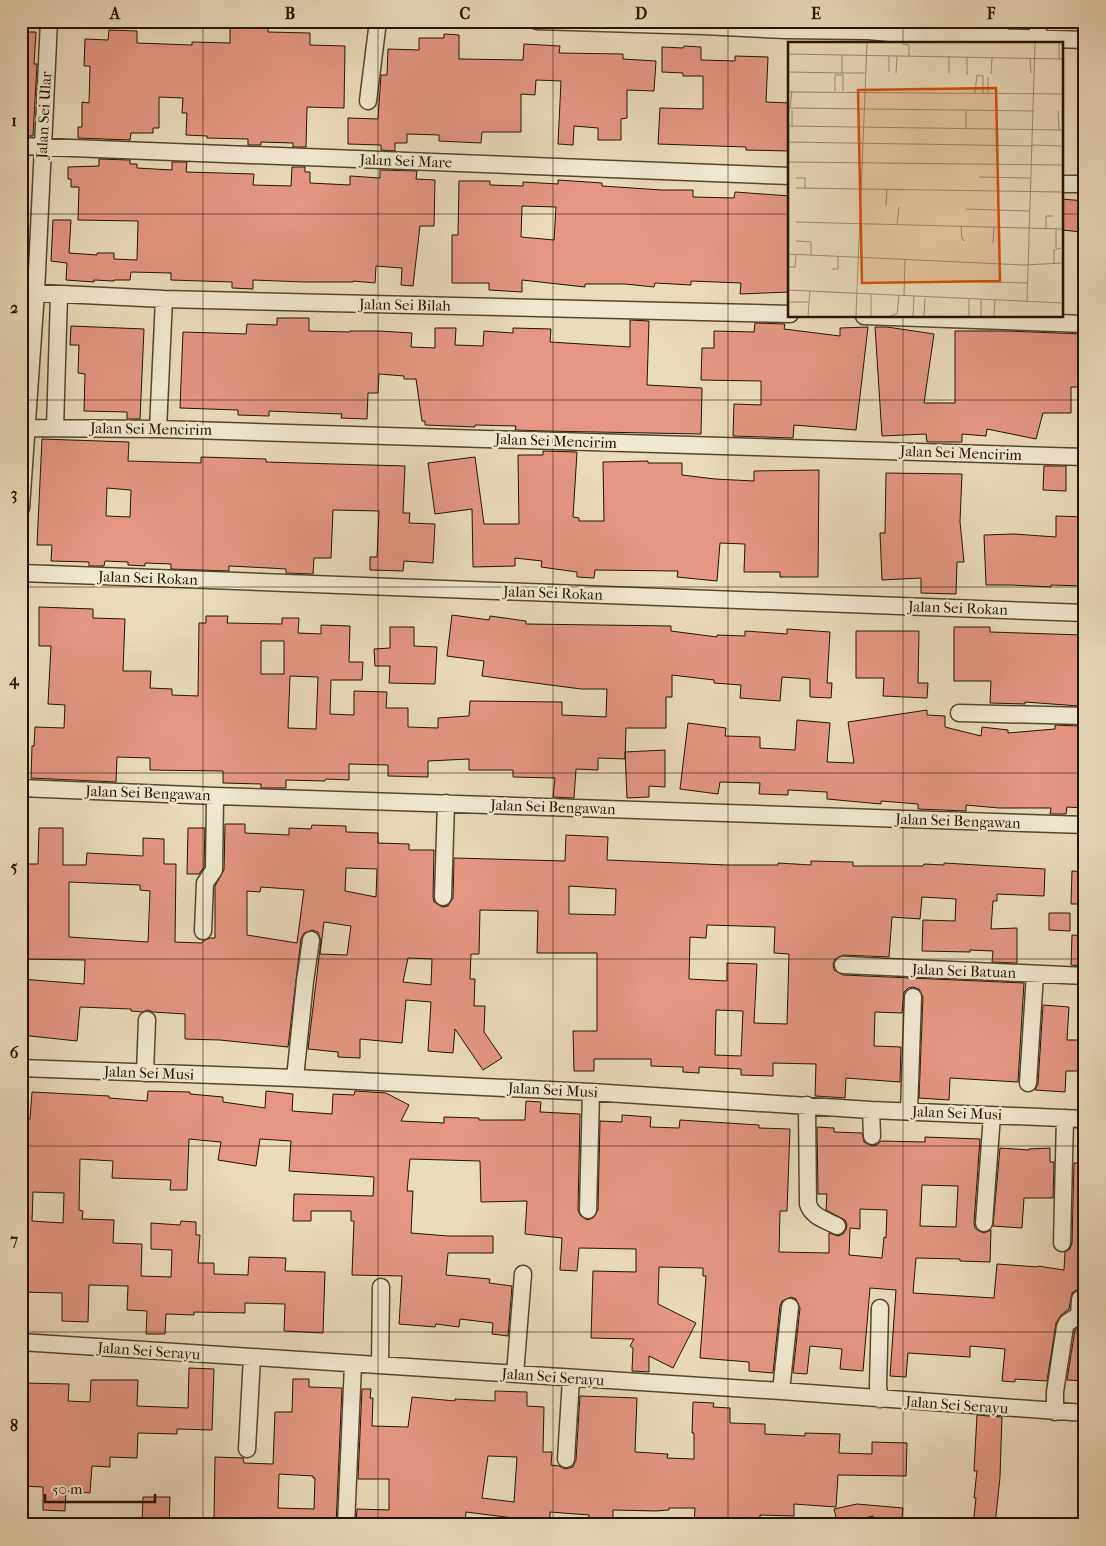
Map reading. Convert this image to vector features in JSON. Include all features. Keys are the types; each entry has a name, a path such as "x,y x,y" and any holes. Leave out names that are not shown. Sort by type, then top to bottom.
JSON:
{"street":[{"name":"Jalan Sei Ular","path":"21,508 29,292 42,146 49,21"},
{"path":"368,102 378,21"},
{"path":"537,21 703,24 784,30 868,26 901,34 933,28 1000,38 1085,40"},
{"path":"1000,21 1000,38"},
{"path":"1038,21 1038,39"},
{"name":"Jalan Sei Mare","path":"21,146 788,176"},
{"path":"1064,184 1085,184"},
{"name":"Jalan Sei Bilah","path":"29,292 164,299 788,314"},
{"path":"55,428 59,294"},
{"path":"158,429 164,299"},
{"path":"919,318 1085,324"},
{"name":"Jalan Sei Mencirim","path":"24,429 158,429 1085,457"},
{"name":"Jalan Sei Rokan","path":"21,573 1085,613"},
{"path":"958,713 1085,716"},
{"name":"Jalan Sei Bengawan","path":"21,788 1085,826"},
{"path":"203,931 205,882 214,870 215,796"},
{"path":"443,897 446,803"},
{"path":"295,1078 311,940"},
{"name":"Jalan Sei Batuan","path":"843,965 1085,976"},
{"path":"1028,1084 1035,974"},
{"path":"909,1111 913,997"},
{"path":"145,1073 147,1020"},
{"name":"Jalan Sei Musi","path":"21,1068 295,1078 591,1092 871,1110 1085,1119"},
{"path":"588,1210 591,1092"},
{"path":"807,1105 808,1204 815,1215 837,1226"},
{"path":"871,1110 872,1136"},
{"path":"984,1223 992,1115"},
{"path":"1062,1243 1065,1118"},
{"path":"515,1374 524,1274"},
{"path":"380,1366 381,1287"},
{"path":"1055,1412 1065,1327 1067,1323 1080,1313 1080,1299"},
{"path":"781,1391 790,1307"},
{"path":"880,1308 878,1386 880,1399"},
{"name":"Jalan Sei Serayu","path":"21,1342 571,1379 781,1391 1085,1413"},
{"path":"247,1449 252,1357"},
{"path":"346,1525 353,1364"},
{"path":"566,1459 571,1379"}],"building":[{"path":"230,27 268,28 268,32 310,33 310,45 345,46 344,108 307,107 306,147 293,147 293,143 261,142 261,145 248,145 248,139 207,138 207,136 186,135 187,113 182,113 183,98 159,97 159,128 153,128 153,133 131,133 130,140 78,138 78,127 82,127 82,102 89,103 90,66 84,66 85,39 108,40 109,30 137,31 137,43 192,45 192,42 230,43"},
{"path":"21,32 36,32 34,64 37,64 33,136 21,136"},
{"path":"444,34 459,35 459,59 523,60 524,44 560,46 559,53 623,54 623,59 656,61 654,91 627,90 627,118 621,119 621,140 598,140 598,128 574,126 573,145 558,144 561,81 536,80 535,95 521,94 521,132 482,132 481,143 439,141 439,135 407,134 407,143 395,143 395,151 381,150 381,145 348,144 348,118 378,119 381,75 387,75 388,49 419,50 419,38 444,38"},
{"path":"684,46 701,47 701,60 735,61 735,56 768,57 766,102 788,103 788,151 746,150 746,147 658,144 660,108 703,109 703,76 683,76 683,73 662,72 662,47 683,48"},
{"path":"99,159 130,160 130,164 137,164 137,168 172,170 172,162 187,162 186,172 254,174 253,185 291,186 292,167 305,167 305,172 310,172 310,183 350,185 350,176 380,178 380,170 417,171 416,179 435,180 434,226 420,226 413,286 401,285 402,268 376,266 375,283 253,280 253,289 232,288 232,282 171,280 171,273 131,272 130,280 94,280 94,282 66,280 67,263 51,261 53,220 71,220 69,253 97,255 97,253 114,253 114,259 137,260 138,221 78,220 79,187 71,187 71,179 68,179 68,167 99,166"},
{"path":"558,180 602,183 602,186 693,190 693,197 734,198 735,192 788,196 788,292 740,294 741,283 691,281 691,285 655,283 654,287 625,284 585,284 585,287 522,280 522,292 489,290 489,283 452,283 452,235 458,235 459,181 490,181 490,185 523,186 523,182 558,184","holes":["522,206 556,207 554,240 521,237"]},
{"path":"1064,199 1085,201 1082,232 1064,230"},
{"path":"277,318 309,318 309,331 412,333 411,347 435,348 435,328 456,328 455,345 483,346 484,331 513,333 513,328 551,329 550,342 630,347 630,320 649,321 647,385 702,388 701,434 544,431 515,430 516,426 425,425 425,421 422,421 416,379 404,379 404,376 379,374 378,393 368,393 367,419 341,418 342,414 269,411 269,416 238,415 238,410 180,408 183,332 246,334 247,324 277,325"},
{"path":"755,323 785,324 784,329 840,336 840,328 868,327 856,430 794,425 793,438 733,436 734,404 761,405 761,381 701,380 702,348 714,348 714,331 754,332"},
{"path":"71,326 144,329 140,419 127,419 127,412 84,411 85,374 78,373 79,345 70,345"},
{"path":"875,327 934,334 924,403 955,403 955,331 1083,334 1083,387 1071,387 1071,413 1043,413 1036,439 987,429 986,436 962,434 962,442 927,442 926,434 882,436"},
{"path":"42,439 129,442 128,461 201,463 201,457 266,459 266,462 405,466 403,513 410,513 409,523 435,524 433,563 404,561 403,571 370,570 370,557 377,557 379,511 333,510 331,558 314,558 313,574 286,573 286,569 229,566 229,571 171,569 171,564 145,563 145,566 128,565 128,562 105,561 104,566 89,566 89,562 51,561 52,545 37,545","holes":["107,488 131,490 130,517 106,516"]},
{"path":"543,451 577,452 573,517 579,518 579,521 604,521 603,462 648,461 648,463 682,463 682,475 754,481 754,471 819,470 818,577 780,577 780,572 744,572 745,544 720,543 717,581 677,577 678,571 595,570 594,578 577,577 577,572 541,567 542,561 515,558 515,566 473,567 472,509 435,514 428,463 475,457 484,524 519,524 518,455 543,455"},
{"path":"1044,466 1066,466 1066,491 1043,490"},
{"path":"886,473 962,474 960,522 964,562 957,562 956,594 921,593 921,578 882,580 880,533 885,533"},
{"path":"1056,516 1085,517 1085,586 986,585 984,535 1014,534 1056,537"},
{"path":"39,607 93,609 93,618 125,619 123,671 151,671 150,688 172,689 172,695 198,696 199,623 206,623 206,616 228,616 227,623 282,624 282,618 299,618 298,633 321,634 321,625 350,626 349,662 363,662 362,680 331,680 330,714 354,715 354,691 387,692 386,708 408,708 408,727 438,728 438,718 469,716 470,701 562,702 562,715 606,717 607,689 581,689 482,676 484,661 447,656 452,615 489,620 490,616 526,621 526,624 671,626 671,631 717,637 717,635 745,636 745,631 787,634 787,629 830,632 827,683 832,683 831,698 810,697 810,679 782,677 780,701 740,698 741,685 714,683 714,680 672,675 672,697 666,697 666,728 626,728 625,759 598,758 598,770 576,769 574,798 553,797 555,778 513,777 513,770 469,770 469,759 428,761 428,777 388,776 388,765 349,764 349,780 286,780 286,788 261,788 261,784 223,783 223,771 150,770 150,758 117,757 116,782 31,778 32,746 34,746 35,727 64,728 65,705 48,704 51,646 39,646","holes":["261,641 284,641 284,674 261,674","290,676 318,677 316,729 288,728"]},
{"path":"390,627 414,627 414,646 437,647 435,684 389,683 390,666 375,666 374,649 390,648"},
{"path":"954,627 990,627 990,632 1082,635 1079,706 1025,702 1025,704 990,703 991,681 954,681"},
{"path":"856,631 919,631 918,683 928,683 927,698 883,696 884,678 856,678"},
{"path":"927,710 927,715 945,716 945,727 981,736 982,727 1008,730 1008,733 1055,729 1055,725 1078,726 1078,774 1085,774 1085,808 1067,807 1066,814 1050,814 1051,808 999,808 966,805 966,811 918,809 918,804 881,801 881,804 827,799 827,792 788,790 788,795 759,794 760,783 720,782 718,794 680,789 688,723 726,728 725,736 760,737 760,748 795,750 797,720 830,723 827,762 854,763 848,722"},
{"path":"665,750 665,787 649,786 649,797 627,798 625,752"},
{"path":"225,824 245,824 245,833 289,835 289,828 311,829 312,825 346,826 346,832 378,833 378,843 409,844 409,850 434,850 433,897 434,902 442,907 448,906 453,898 454,858 565,861 566,835 608,837 607,860 727,865 778,865 778,863 811,865 811,861 853,862 853,866 923,866 924,864 944,865 944,863 1045,869 1044,896 997,894 997,901 993,901 991,929 1017,928 1017,963 992,962 993,951 922,951 923,920 955,921 956,899 922,897 920,919 892,917 889,957 843,955 835,959 833,964 834,970 843,975 1024,983 1018,1082 950,1078 949,1100 919,1098 923,997 919,989 913,987 908,988 904,992 902,1013 875,1012 874,1046 901,1047 900,1082 846,1078 845,1098 815,1096 816,1064 773,1063 773,1076 741,1075 741,1069 699,1067 699,1073 683,1072 683,1067 651,1066 651,1059 594,1059 594,1071 574,1071 573,1031 597,1031 597,953 537,953 538,911 480,910 479,954 471,954 470,979 475,979 474,1006 485,1006 484,1032 502,1058 483,1070 455,1029 453,1053 428,1051 431,1002 406,1000 402,1043 360,1039 360,1058 338,1057 338,1052 308,1049 321,941 318,932 312,930 304,933 301,939 288,1047 220,1040 185,1039 185,1014 148,1010 142,1012 131,1011 131,1009 80,1007 77,1041 21,1035 21,979 84,984 85,960 21,959 21,908 24,908 24,864 38,864 39,828 63,828 63,865 86,865 87,853 143,856 143,838 164,839 164,864 176,864 175,942 202,943 210,938 215,938 215,886 224,870","holes":["346,868 377,869 376,897 345,891","69,882 140,885 140,890 150,891 148,942 69,937","569,886 616,889 615,915 569,914","261,887 304,890 297,943 247,935 247,891 260,892","324,922 351,926 347,955 320,954","707,925 775,927 774,953 789,954 787,1024 754,1023 757,964 727,963 727,981 689,979 690,937 706,938","408,958 432,959 431,985 403,982","716,1010 743,1011 741,1056 715,1055"]},
{"path":"188,828 205,828 204,867 199,874 187,874"},
{"path":"1072,871 1085,872 1085,904 1071,904"},
{"path":"1049,913 1070,913 1070,931 1049,930"},
{"path":"1072,935 1085,936 1085,966 1071,965"},
{"path":"1043,1005 1069,1007 1067,1040 1085,1040 1085,1071 1066,1071 1065,1092 1035,1090 1038,1084"},
{"path":"148,1091 190,1092 190,1094 223,1097 223,1102 265,1108 266,1091 293,1094 292,1111 332,1114 333,1094 354,1095 355,1091 386,1093 409,1105 401,1121 444,1123 444,1117 479,1118 479,1120 525,1120 526,1101 541,1102 540,1112 580,1114 578,1210 580,1215 587,1220 593,1218 598,1210 600,1121 622,1122 622,1115 651,1117 650,1127 679,1128 680,1120 759,1125 759,1128 790,1129 787,1211 780,1211 779,1252 829,1253 829,1233 838,1236 846,1230 845,1220 826,1210 827,1194 818,1194 817,1127 834,1128 834,1132 862,1133 864,1142 872,1146 877,1145 881,1141 925,1142 925,1137 980,1139 974,1223 975,1228 979,1231 984,1233 991,1230 990,1262 916,1258 913,1293 994,1298 997,1264 1038,1266 1064,1270 1065,1252 1070,1249 1072,1243 1074,1163 1085,1163 1085,1290 1076,1290 1072,1293 1069,1309 1061,1315 1056,1323 1047,1381 1015,1379 1015,1382 1002,1381 1005,1349 970,1346 970,1357 908,1353 906,1377 890,1376 896,1290 870,1288 863,1371 840,1369 842,1349 810,1346 807,1374 793,1373 800,1308 796,1299 791,1297 782,1301 780,1306 773,1373 749,1371 749,1362 700,1358 706,1276 703,1276 703,1268 659,1267 658,1304 696,1323 673,1368 649,1356 649,1372 632,1371 633,1348 630,1346 634,1339 591,1338 593,1271 636,1272 636,1249 579,1248 577,1271 560,1270 562,1238 525,1234 527,1201 481,1202 480,1161 410,1159 407,1191 413,1191 411,1233 448,1236 493,1236 493,1253 448,1253 446,1275 490,1279 489,1283 512,1286 508,1336 492,1334 493,1323 460,1319 459,1327 436,1324 435,1327 399,1324 402,1276 352,1275 354,1221 351,1221 351,1211 311,1211 311,1221 293,1221 294,1194 373,1196 374,1177 289,1171 291,1141 260,1139 256,1166 218,1160 221,1142 189,1139 187,1190 170,1190 171,1180 112,1178 113,1161 80,1159 79,1210 83,1211 82,1219 114,1220 113,1243 142,1244 141,1276 171,1277 172,1250 151,1249 151,1223 180,1225 181,1221 196,1222 196,1235 200,1235 198,1263 214,1263 214,1274 248,1275 249,1257 286,1258 285,1271 325,1272 323,1333 284,1331 285,1304 245,1303 245,1313 194,1312 194,1315 166,1314 165,1334 146,1334 147,1311 127,1310 128,1286 89,1285 88,1322 62,1321 62,1293 21,1292 21,1119 30,1119 32,1092 109,1096 109,1098 147,1101","holes":["922,1185 958,1186 956,1227 920,1226","33,1192 64,1193 63,1223 32,1221","860,1209 887,1210 886,1238 884,1237 882,1258 849,1255 850,1228 860,1229"]},
{"path":"1000,1148 1029,1150 1050,1148 1050,1162 1054,1162 1053,1198 1024,1198 1022,1228 993,1226"},
{"path":"1085,1323 1085,1381 1067,1380 1075,1330"},
{"path":"189,1368 214,1369 212,1430 177,1429 177,1434 138,1433 137,1458 110,1457 110,1467 92,1466 90,1493 66,1491 65,1511 43,1510 43,1487 21,1486 21,1383 69,1384 68,1401 90,1402 91,1380 138,1380 137,1406 188,1408"},
{"path":"293,1379 309,1379 309,1387 342,1388 336,1525 230,1525 230,1521 214,1520 215,1457 243,1458 244,1463 273,1464 275,1412 292,1412","holes":["279,1474 313,1476 315,1478 314,1509 278,1508"]},
{"path":"362,1389 371,1389 370,1398 373,1398 372,1426 408,1427 412,1397 455,1401 455,1399 495,1401 495,1391 527,1392 527,1406 544,1407 543,1452 552,1452 551,1465 565,1469 573,1467 576,1460 580,1396 637,1398 635,1452 668,1454 667,1458 694,1459 694,1433 692,1433 693,1402 714,1403 713,1407 730,1408 730,1423 765,1424 765,1434 805,1436 805,1433 840,1434 839,1453 872,1454 872,1442 907,1443 906,1476 838,1475 836,1507 794,1504 794,1516 760,1515 760,1525 694,1525 695,1508 669,1508 669,1510 656,1511 613,1510 613,1525 589,1525 589,1515 550,1512 550,1525 528,1525 529,1520 466,1512 465,1525 356,1525 357,1509 389,1510 389,1479 358,1479","holes":["488,1456 517,1457 514,1502 482,1498"]},
{"path":"977,1415 1002,1417 1000,1477 995,1525 973,1525 977,1471 974,1471"},
{"path":"143,1497 170,1497 169,1525 142,1525"},
{"path":"857,1504 903,1508 901,1525 872,1525 873,1516 838,1525 834,1509"}]}
